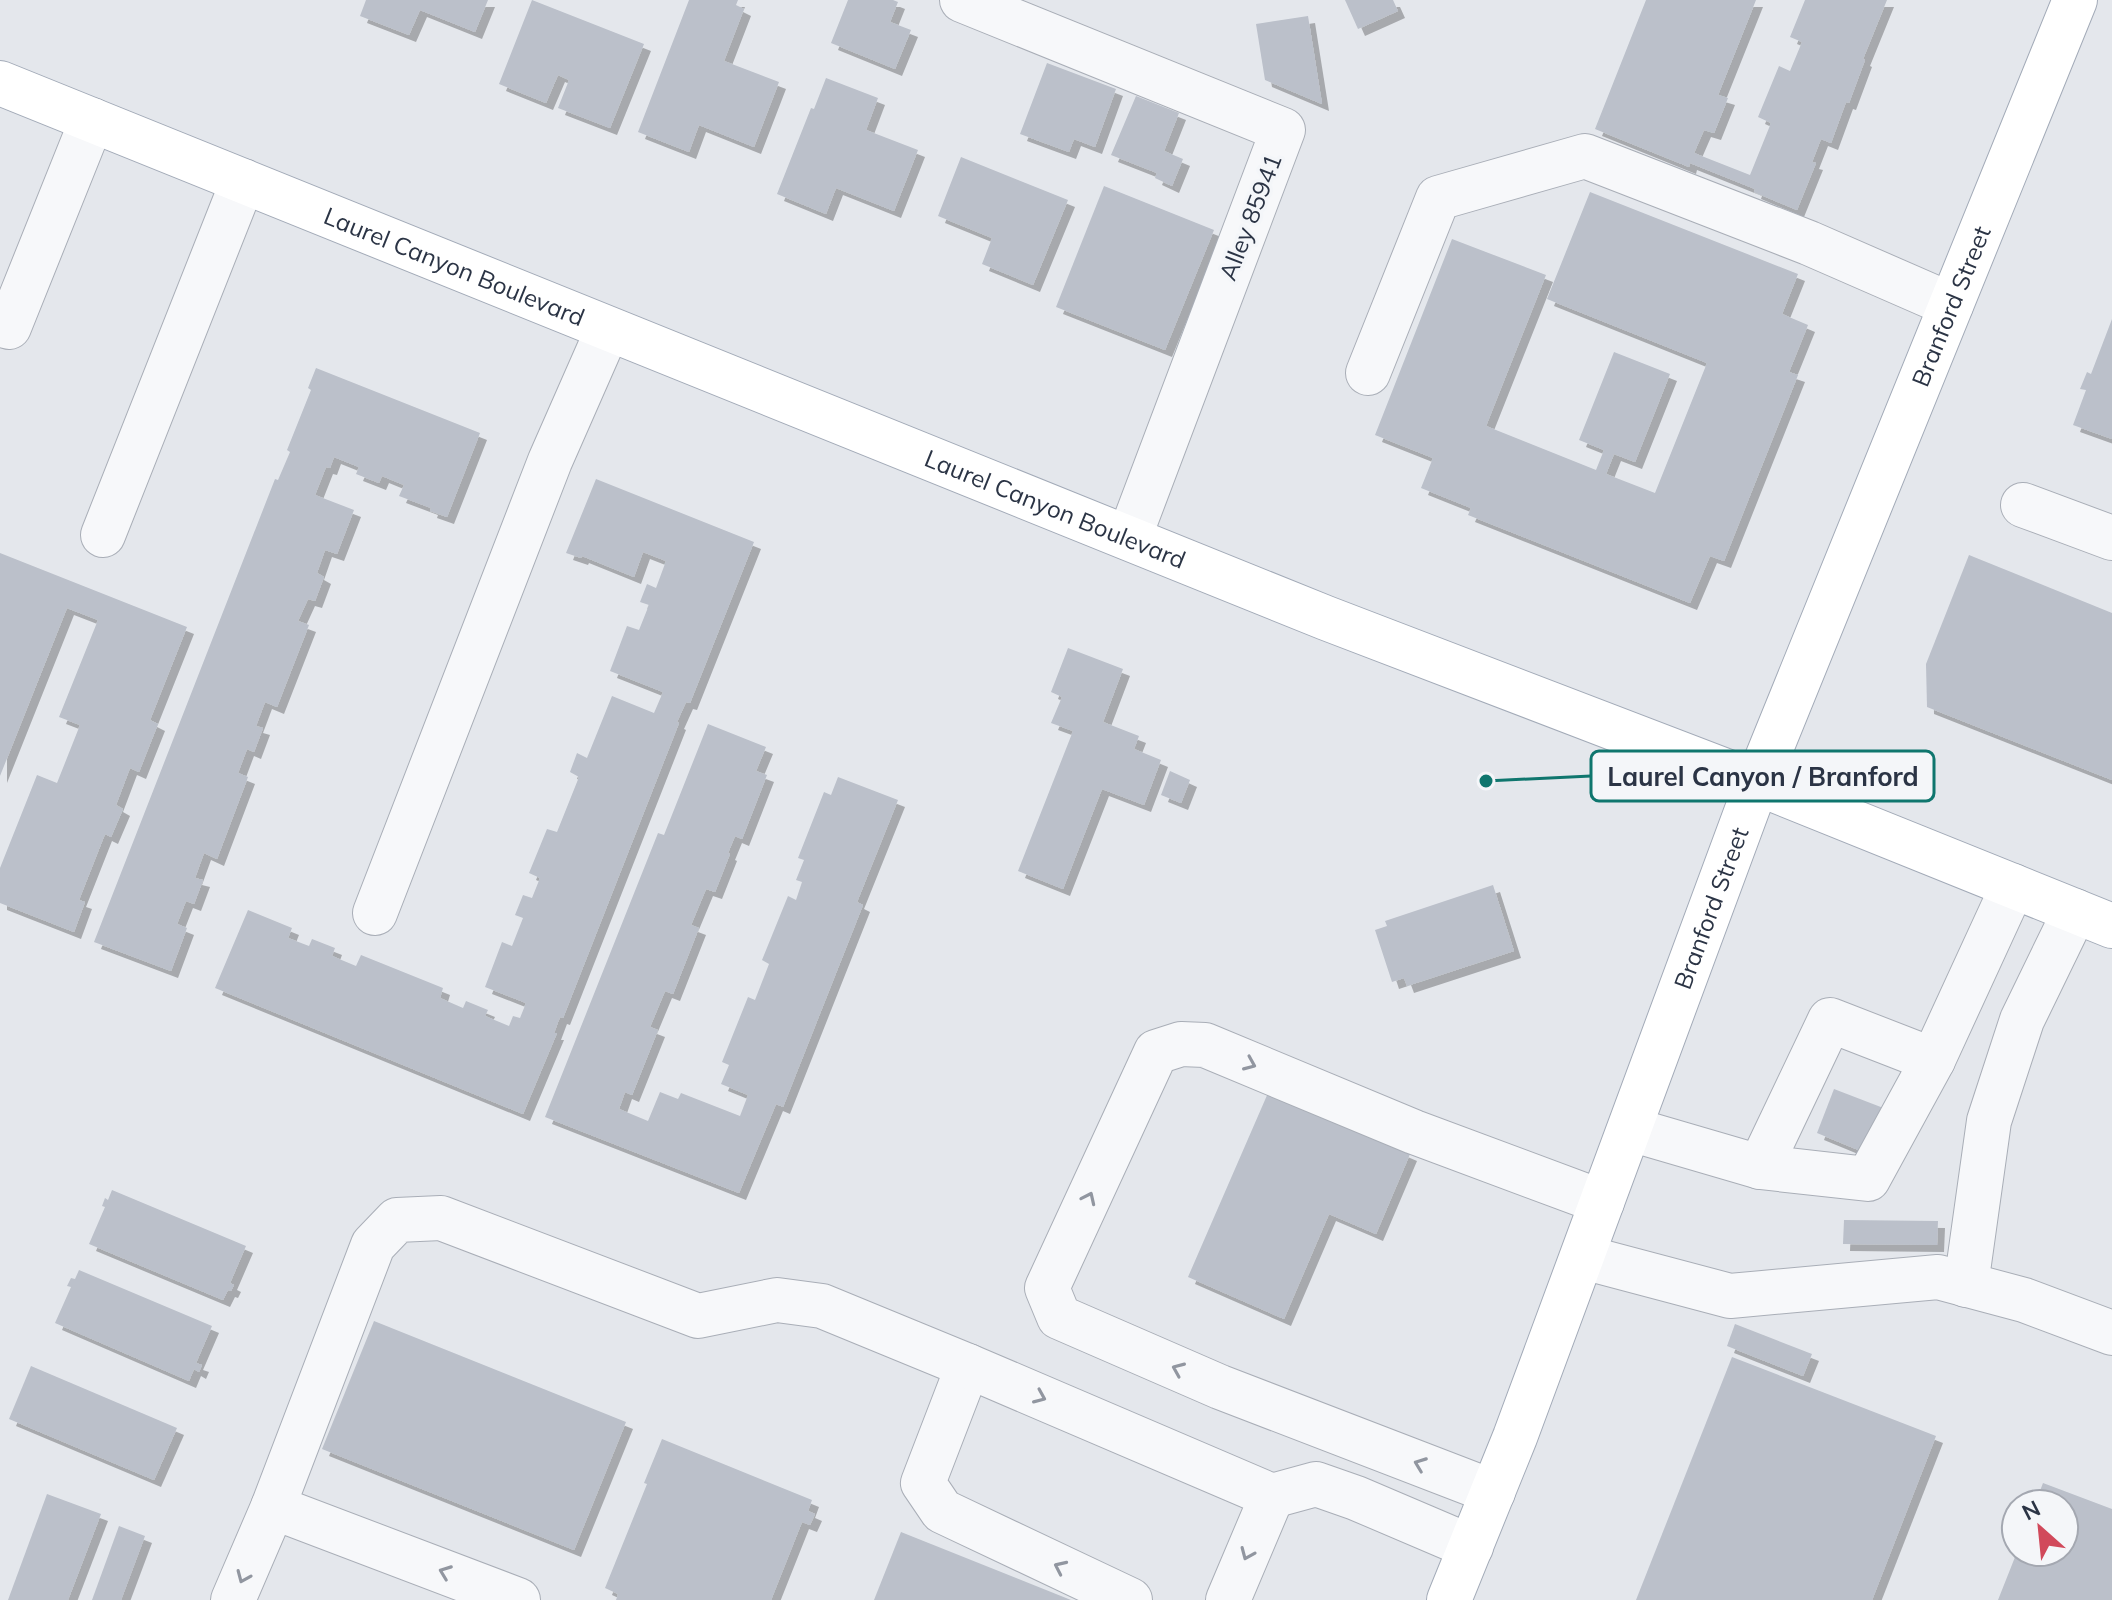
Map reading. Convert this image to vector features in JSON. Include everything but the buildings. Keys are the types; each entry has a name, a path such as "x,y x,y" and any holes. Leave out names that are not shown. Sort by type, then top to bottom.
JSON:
{"main road":[{"name":"Branford Street","path":"1449,1600 1583,1257 1757,783 2075,0"},
{"name":"Laurel Canyon Boulevard","path":"0,83 1341,623 1757,783 2094,918"}],"lane":[{"name":"Alley 85941","path":"962,0 1283,130 1129,538"},
{"path":"0,324 9,327 92,120"},
{"path":"1368,373 1438,198 1585,156 1809,243 1951,305"},
{"path":"103,535 243,181"},
{"path":"375,913 550,461 608,329"},
{"path":"2023,505 2112,538"},
{"path":"1630,1129 1760,1167 1868,1179 1933,1060 2013,886"},
{"path":"1966,1285 1989,1121 2022,1020 2094,918"},
{"path":"1760,1167 1830,1020 1933,1060"},
{"path":"1493,1492 1220,1387 1059,1317 1047,1288 1156,1052 1181,1044 1205,1045 1414,1132 1602,1202"},
{"path":"233,1600 273,1507 373,1245 397,1220 441,1218 698,1316 777,1300 822,1306 1272,1496 1316,1484 1471,1547"},
{"path":"1583,1257 1730,1296 1938,1277 2024,1300 2112,1333"},
{"path":"968,1366 923,1483 942,1511 1130,1600"},
{"path":"1228,1600 1272,1496"},
{"path":"273,1507 518,1600"}],"place":[{"name":"Laurel Canyon / Branford","path":"1486,781"}]}
